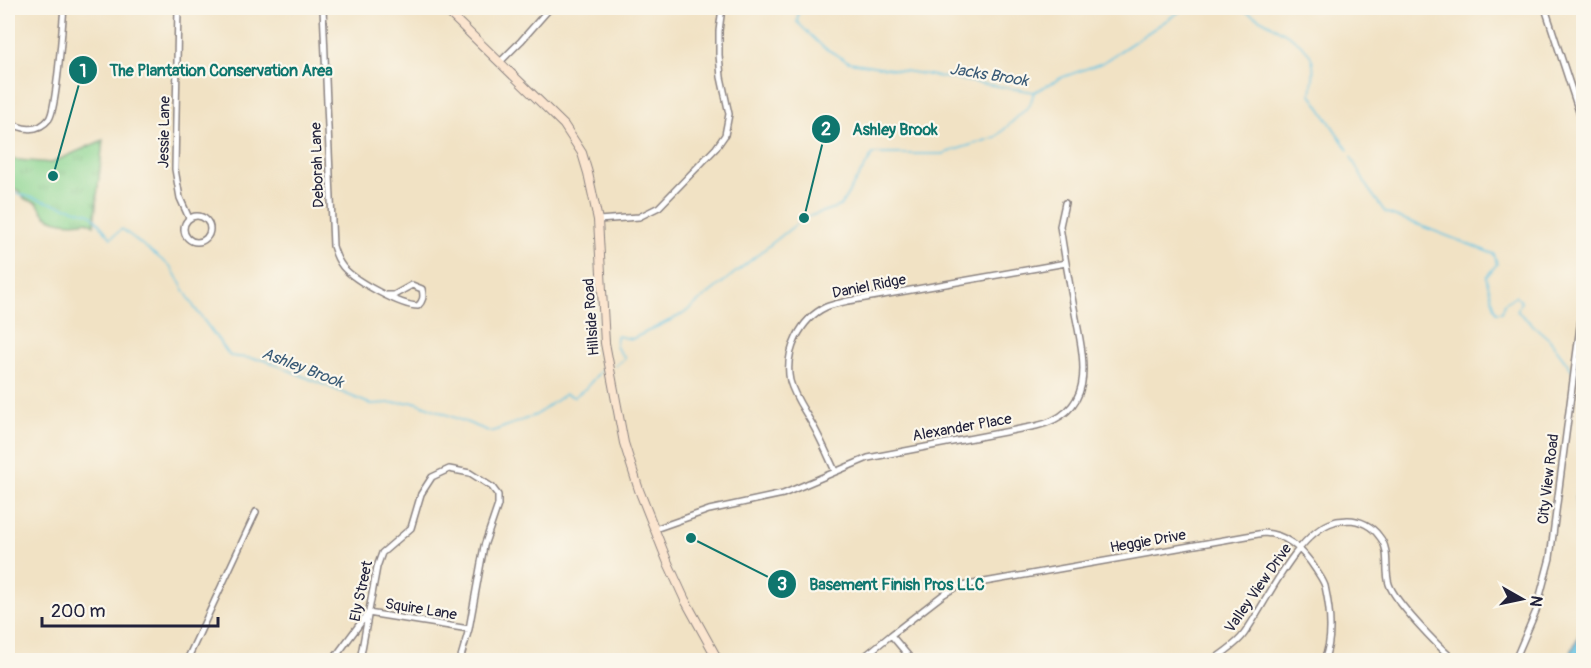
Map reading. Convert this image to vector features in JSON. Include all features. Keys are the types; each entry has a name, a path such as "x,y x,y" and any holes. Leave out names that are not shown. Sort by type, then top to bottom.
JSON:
{"street":[{"path":"8,121 23,128 33,129 44,124 50,117 53,110 64,8"},
{"name":"Jessie Lane","path":"178,8 175,168 180,198 189,218"},
{"name":"Deborah Lane","path":"323,8 333,246 339,261 349,273 387,295 410,306 418,306 424,296 422,289 412,285 394,295 387,295"},
{"name":"Hillside Road","path":"444,8 564,125 582,153 598,220 606,354 624,443 639,490 681,593 718,660"},
{"path":"500,62 550,8"},
{"path":"598,220 639,217 659,207 725,135 729,110 719,55 722,8"},
{"path":"1545,8 1584,127"},
{"name":"Alexander Place","path":"655,529 716,508 783,494 860,460 1046,423 1067,411 1080,393 1084,372 1060,222 1065,203"},
{"name":"Jessie Lane","path":"200,216 208,223 210,233 203,241 193,242 185,236 184,226 189,218 200,216"},
{"name":"Daniel Ridge","path":"835,471 795,395 789,374 794,343 801,329 812,317 825,307 848,301 1066,263"},
{"name":"City View Road","path":"1515,660 1536,611 1550,558 1584,295"},
{"name":"Ely Street","path":"360,660 377,567 382,553 411,528 421,494 432,477 449,469 470,473 492,487 498,495 498,502 484,546 469,629"},
{"path":"187,660 256,512"},
{"name":"Valley View Drive","path":"1213,660 1243,635 1270,591 1300,549 1316,532 1334,521 1353,520 1371,528 1384,543 1389,583 1396,596 1454,660"},
{"name":"Heggie Drive","path":"891,635 956,587 1264,533 1276,534 1300,549 1324,584 1331,634 1329,649 1324,660"},
{"path":"333,660 368,613"},
{"name":"Squire Lane","path":"368,613 469,629"},
{"path":"460,660 469,629"},
{"path":"860,660 891,635 912,660"}],"green space":[{"path":"103,140 94,225 87,221 70,223 57,221 46,215 37,203 25,199 18,190 8,189 8,159 51,163"}],"water":[{"path":"1584,494 1583,558 1575,496"},
{"path":"1583,625 1583,660 1568,660"}],"waterway":[{"name":"Jacks Brook","path":"799,8 797,22 823,47 849,62 1034,92 1063,77 1102,63 1185,8"},
{"name":"Jacks Brook","path":"1239,8 1290,36 1307,50 1313,66 1311,94 1348,150"},
{"name":"Ashley Brook","path":"615,366 625,358 616,347 617,336 632,339 683,314 804,218 840,206 873,154 942,154 996,137 1030,105 1034,92"},
{"name":"Jacks Brook","path":"1351,157 1367,187 1385,212 1494,254 1497,264 1486,277 1496,312 1502,312 1505,303 1515,296 1521,301 1517,311 1549,339 1573,371"},
{"name":"Ashley Brook","path":"8,191 91,214 111,238 122,229 171,267 194,307 230,356 264,360 370,404 415,402 491,432 536,415 565,394 574,397 586,388 603,368"},
{"name":"Jacks Brook","path":"1577,373 1584,376"}],"place":[{"name":"The Plantation Conservation Area","path":"53,176"},
{"name":"Ashley Brook","path":"804,218"},
{"name":"Basement Finish Pros LLC","path":"691,538"}]}
